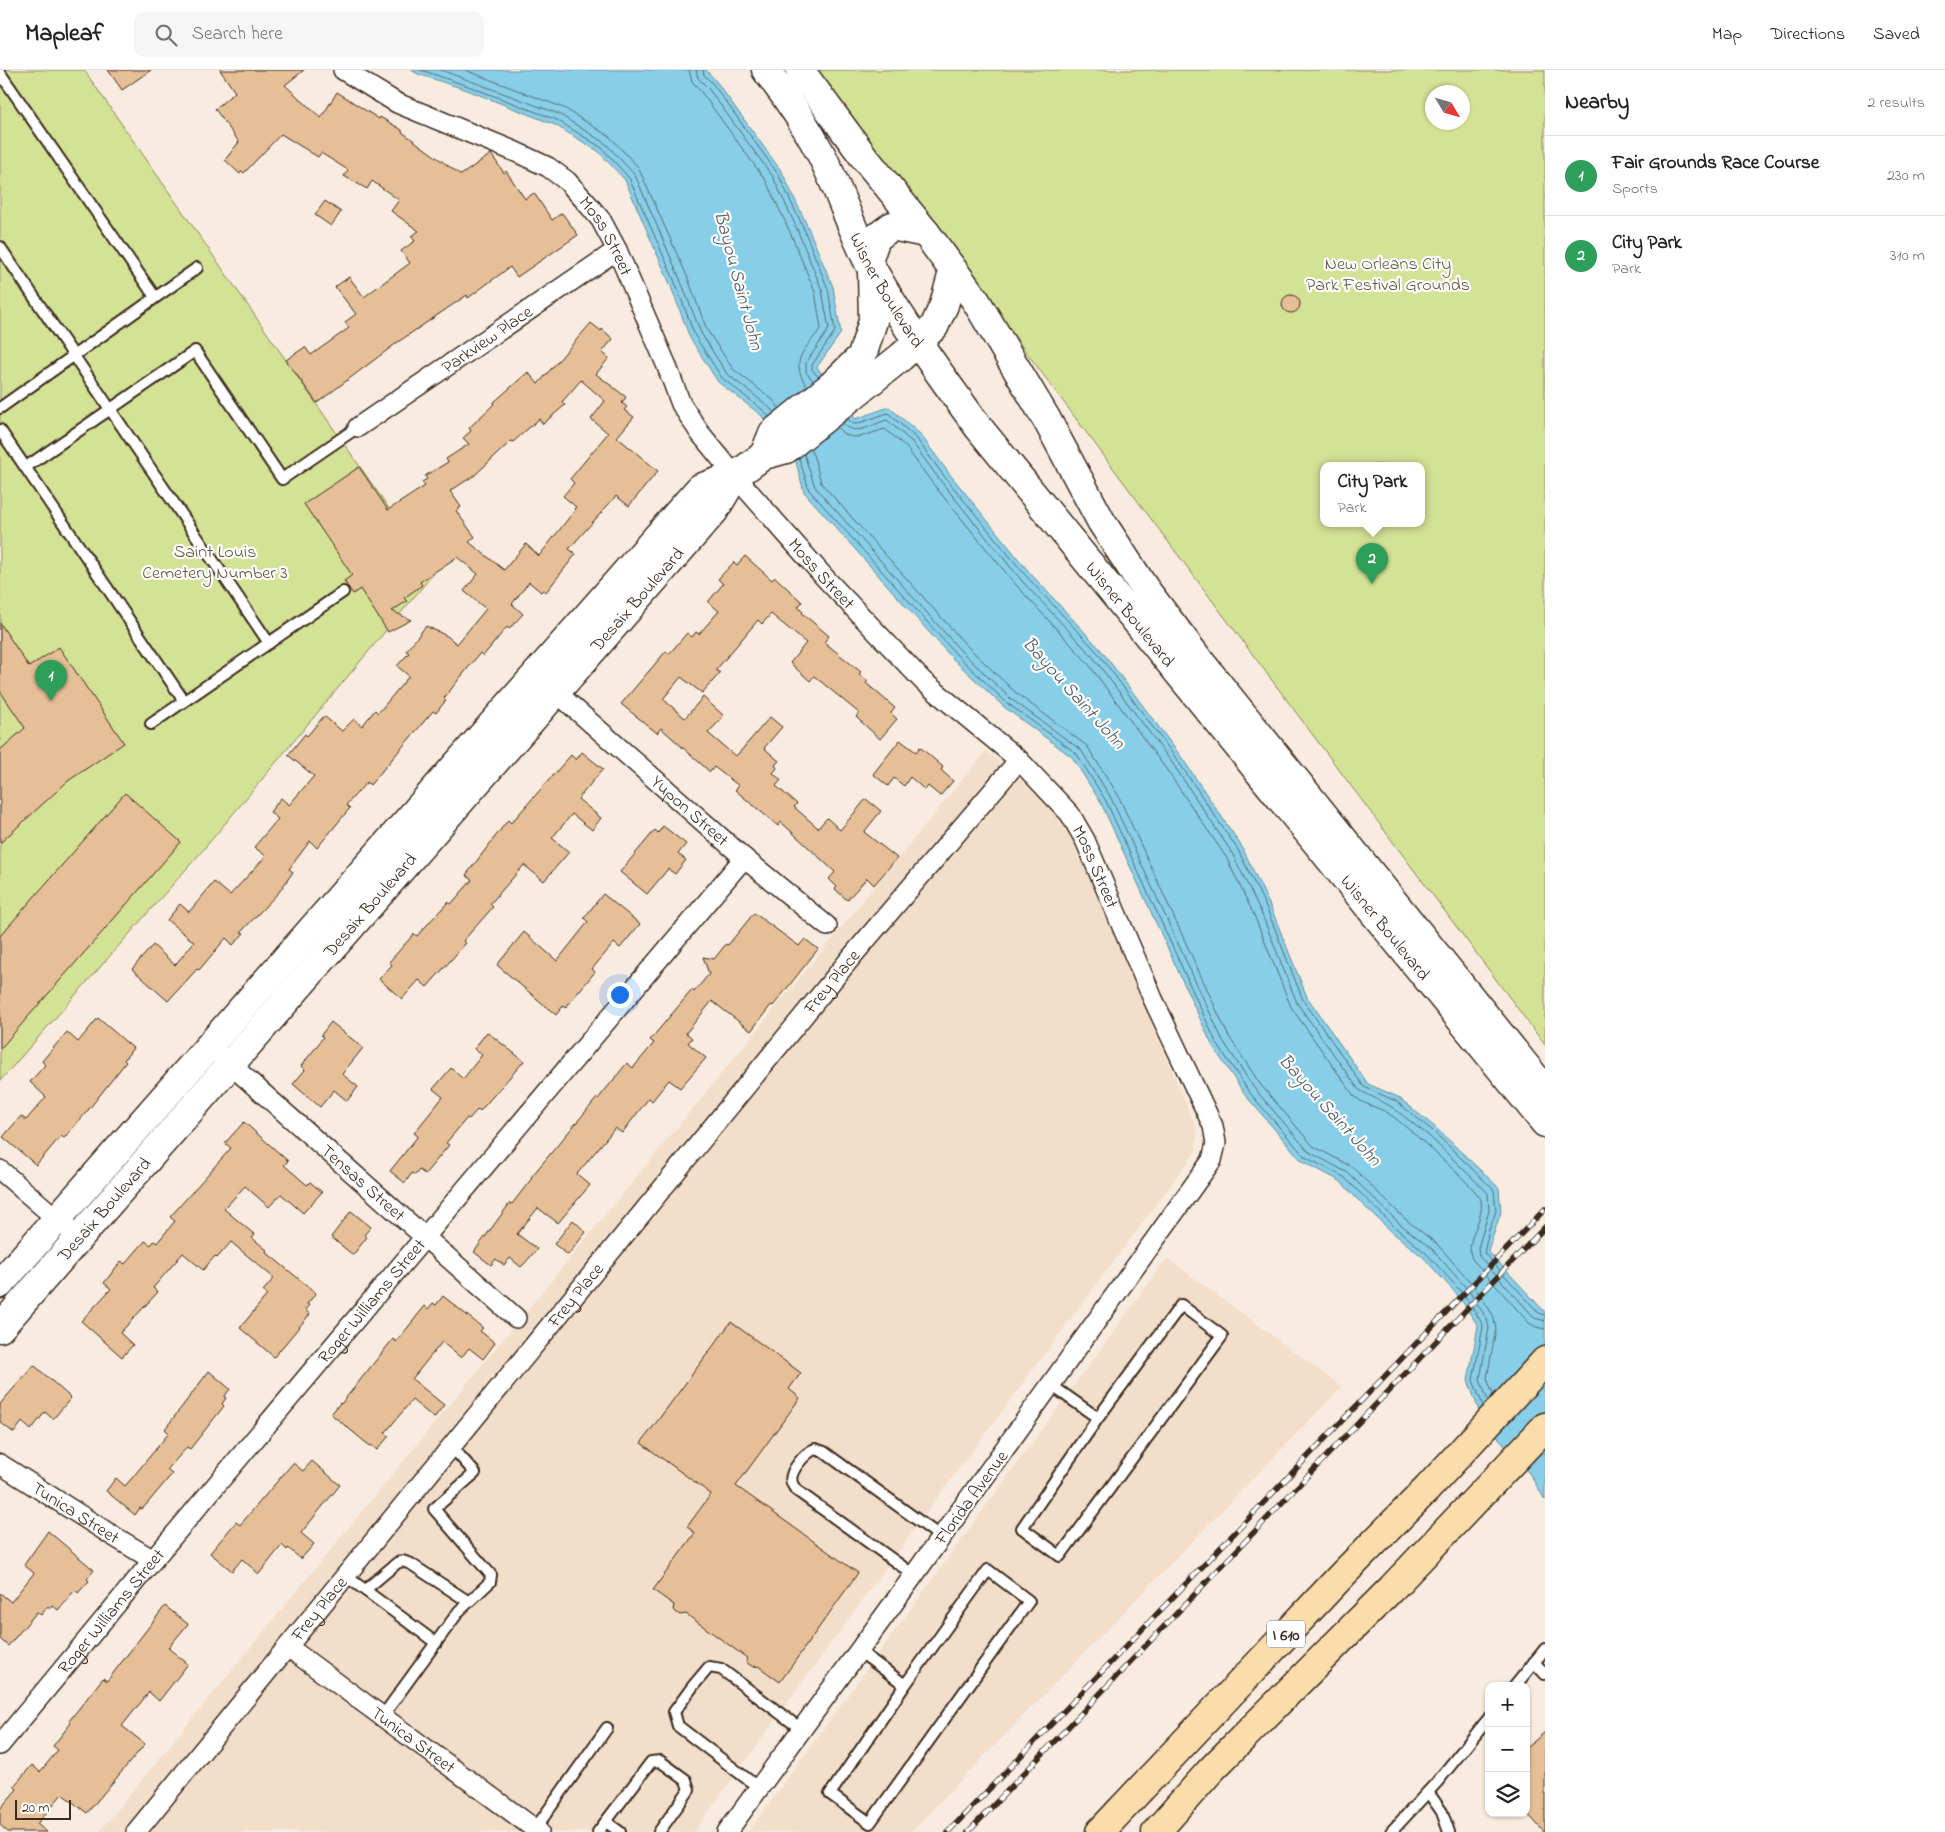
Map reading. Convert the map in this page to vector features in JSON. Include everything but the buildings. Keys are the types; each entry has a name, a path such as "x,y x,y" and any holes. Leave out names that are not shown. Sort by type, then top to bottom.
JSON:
{"highway":[{"name":"I 610","path":"1100,1832 1343,1574 1428,1489 1473,1437 1545,1361"},
{"name":"I 610","path":"1156,1832 1211,1770 1392,1588 1545,1427"}],"street":[{"name":"Moss Street","path":"343,70 397,103 548,167 567,181 601,220 617,250 681,404 700,433 735,476 826,579 923,681 1019,760 1070,814 1085,840 1153,999 1213,1126 1216,1143 1212,1160"},
{"name":"Wisner Boulevard","path":"766,70 802,120 870,264 918,342 979,428 1135,597 1205,668 1545,1090"},
{"name":"Wisner Boulevard","path":"800,70 864,157 926,233 976,301 1047,420 1101,521 1135,597 1545,1123"},
{"path":"870,264 876,238 892,226 926,233"},
{"name":"Parkview Place","path":"358,427 617,250"},
{"name":"Desaix Boulevard","path":"837,394 862,356 872,321 870,264"},
{"name":"Desaix Boulevard","path":"0,1284 700,488 735,476 837,394 918,342 934,327 944,305 953,272"},
{"name":"Desaix Boulevard","path":"0,1328 714,511 735,476"},
{"path":"536,674 556,692"},
{"name":"Yupon Street","path":"556,692 744,858 827,926"},
{"name":"Frey Place","path":"136,1832 842,970 1019,760"},
{"name":"Roger Williams Street","path":"0,1745 153,1560 744,858"},
{"name":"Tensas Street","path":"210,1046 516,1318"},
{"name":"Florida Avenue","path":"726,1832 942,1537 1212,1160"},
{"path":"0,1170 79,1238"},
{"name":"Tunica Street","path":"0,1464 153,1560"},
{"name":"Tunica Street","path":"288,1647 537,1831"}],"lane":[{"path":"0,73 155,297"},
{"path":"0,247 270,643"},
{"path":"0,408 197,268"},
{"path":"26,467 195,351 282,479 358,427"},
{"path":"0,430 184,701"},
{"path":"151,724 343,592"},
{"path":"1181,1305 1222,1336 1060,1556 1022,1528 1098,1418 1181,1305"},
{"path":"1051,1385 1098,1418"},
{"path":"382,1717 459,1611 490,1582 491,1575 434,1509 475,1473 452,1447"},
{"path":"914,1575 796,1490 792,1483 792,1474 807,1452 815,1448 824,1452 942,1537"},
{"path":"365,1590 397,1563 402,1561 411,1564 469,1602"},
{"path":"988,1570 1029,1600 870,1823 830,1794 906,1685 988,1570"},
{"path":"346,1576 436,1643"},
{"path":"1518,1682 1545,1649"},
{"path":"859,1651 906,1685"},
{"path":"1534,1662 1545,1674"},
{"path":"759,1788 678,1726 674,1712 709,1668 721,1669 801,1729"},
{"path":"1391,1832 1428,1792 1485,1723"},
{"path":"537,1831 607,1728"},
{"path":"598,1832 651,1762 660,1761 686,1780 689,1790 659,1832"},
{"path":"1428,1792 1442,1812 1450,1832"},
{"path":"606,1822 620,1832"}],"shaded area":[{"path":"986,751 1043,797 1070,834 1197,1129 1196,1151 912,1532 694,1832 99,1832"},
{"path":"1167,1258 1342,1387 911,1832 748,1832"}],"green space":[{"name":"Saint Louis Cemetery Number 3","path":"0,70 84,70 434,573 203,850 0,1081"},
{"name":"New Orleans City Park Festival Grounds","path":"815,70 1545,70 1545,1045"}],"water":[{"name":"Bayou Saint John","path":"411,70 706,70 716,81 782,172 833,287 841,333 817,367 855,419 889,407 920,434 948,472 1030,573 1101,650 1182,758 1242,847 1271,908 1307,997 1368,1084 1398,1097 1436,1128 1499,1188 1501,1212 1488,1251 1545,1312 1545,1500 1529,1473 1512,1456 1479,1411 1468,1380 1478,1326 1460,1298 1423,1257 1392,1232 1340,1181 1302,1161 1245,1095 1212,1045 1101,803 1072,757 1004,707 952,658 804,492 796,462 761,415 718,382 690,338 670,284 625,180 598,151 555,125"}],"railway":[{"path":"948,1832 1545,1209"},
{"path":"968,1832 1545,1227"}],"place":[{"name":"City Park","path":"1372,584"},
{"name":"Fair Grounds Race Course","path":"51,701"}]}
